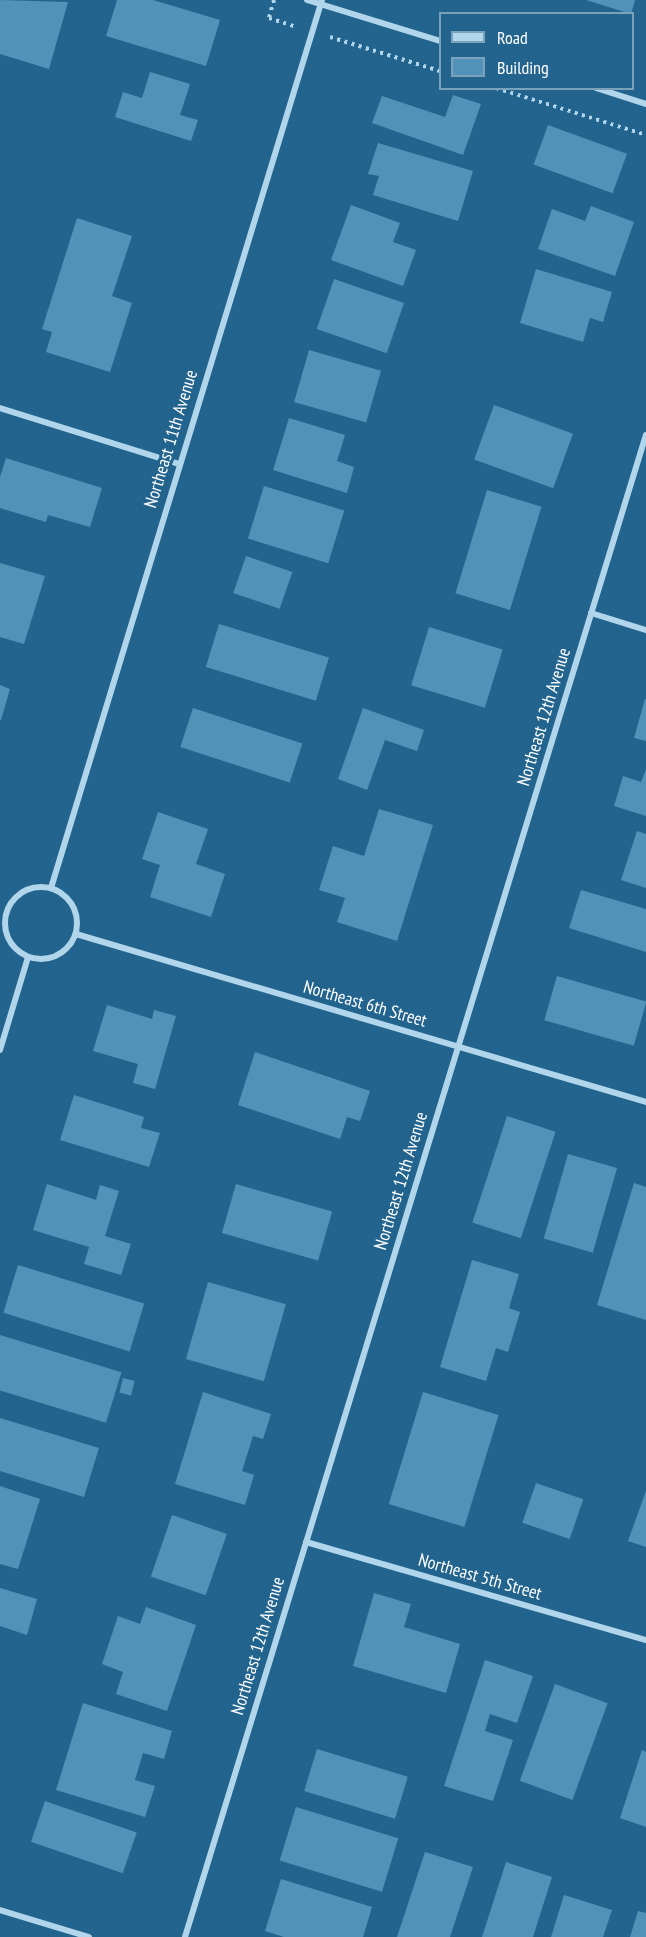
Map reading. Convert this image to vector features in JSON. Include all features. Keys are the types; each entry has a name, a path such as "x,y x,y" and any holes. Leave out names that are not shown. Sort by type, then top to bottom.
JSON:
{"street":[{"path":"307,0 322,2 439,40"},
{"name":"Northeast 11th Avenue","path":"51,888 322,2"},
{"path":"602,90 646,104"},
{"path":"0,408 179,464"},
{"name":"Northeast 12th Avenue","path":"185,1937 646,435"},
{"path":"591,613 646,630"},
{"path":"31,888 51,888 72,903 77,915 76,934 66,950 56,956 43,960 28,957 11,944 6,934 3,910 20,892 31,888"},
{"name":"Northeast 6th Street","path":"76,934 646,1102"},
{"path":"0,1050 28,957"},
{"name":"Northeast 5th Street","path":"306,1542 646,1640"},
{"path":"0,1910 89,1937"}],"path":[{"path":"274,0 269,18 439,70"},
{"path":"502,90 646,135"}],"building":[{"path":"0,0 68,2 49,69 0,54"},
{"path":"117,0 153,0 220,20 206,66 106,36"},
{"path":"586,0 635,0 632,12"},
{"path":"150,72 190,84 180,115 198,120 191,141 115,117 123,92 142,98"},
{"path":"453,95 481,104 463,155 372,123 382,96 445,117"},
{"path":"548,125 627,154 613,193 534,164"},
{"path":"378,143 473,171 458,221 373,195 379,176 368,174"},
{"path":"351,205 400,223 393,242 416,250 403,286 331,260"},
{"path":"591,206 634,222 615,276 538,249 552,209 585,221"},
{"path":"77,218 132,236 112,296 132,303 110,372 46,352 52,332 42,329"},
{"path":"536,269 612,292 603,322 590,318 583,342 520,323"},
{"path":"334,279 404,303 387,353 317,329"},
{"path":"309,350 381,371 366,423 294,402"},
{"path":"494,405 573,434 553,488 474,460"},
{"path":"289,418 345,435 337,461 354,467 347,493 273,470"},
{"path":"6,458 102,488 90,527 48,515 46,522 0,508 0,477"},
{"path":"264,486 344,511 328,563 248,539"},
{"path":"487,490 542,507 510,610 455,593"},
{"path":"246,556 292,572 280,609 233,593"},
{"path":"0,563 45,576 24,644 0,637"},
{"path":"219,624 329,658 316,701 206,667"},
{"path":"429,627 503,650 485,708 411,685"},
{"path":"0,685 10,689 1,720 0,720"},
{"path":"646,699 646,741 634,738"},
{"path":"193,708 302,744 290,783 180,747"},
{"path":"363,708 424,730 417,751 385,740 367,790 338,779"},
{"path":"646,769 646,816 614,806 623,776 641,782"},
{"path":"379,809 433,825 397,941 337,922 345,898 319,890 333,846 364,856"},
{"path":"158,812 208,829 196,864 225,874 211,917 150,897 160,865 142,859"},
{"path":"637,831 646,834 646,888 621,880"},
{"path":"581,890 646,909 646,952 569,928"},
{"path":"557,976 646,1002 634,1046 544,1020"},
{"path":"107,1005 152,1019 154,1010 176,1016 155,1089 133,1083 138,1064 93,1051"},
{"path":"255,1052 370,1091 360,1121 347,1117 340,1139 238,1105"},
{"path":"74,1095 144,1117 141,1128 160,1133 149,1167 60,1140"},
{"path":"507,1116 556,1132 521,1238 472,1223"},
{"path":"568,1154 617,1168 593,1253 544,1239"},
{"path":"634,1183 646,1187 646,1320 597,1305"},
{"path":"47,1184 96,1200 100,1185 119,1191 105,1236 131,1244 121,1275 84,1264 89,1247 33,1230"},
{"path":"236,1184 332,1212 318,1261 222,1233"},
{"path":"472,1260 519,1274 509,1308 520,1312 508,1352 496,1348 486,1381 440,1367"},
{"path":"18,1265 144,1304 130,1351 3,1313"},
{"path":"208,1282 286,1304 264,1381 186,1359"},
{"path":"0,1335 121,1372 106,1423 0,1390"},
{"path":"123,1378 135,1381 131,1395 119,1393"},
{"path":"203,1392 271,1414 263,1439 253,1436 242,1471 254,1475 245,1505 175,1484"},
{"path":"423,1392 499,1415 464,1527 389,1504"},
{"path":"0,1418 99,1448 84,1497 0,1471"},
{"path":"536,1483 583,1499 570,1539 522,1523"},
{"path":"0,1486 40,1499 18,1569 0,1564"},
{"path":"646,1491 646,1547 628,1541"},
{"path":"172,1515 227,1534 206,1595 151,1576"},
{"path":"0,1588 37,1599 27,1635 0,1626"},
{"path":"374,1593 411,1604 404,1627 460,1644 446,1693 353,1666"},
{"path":"146,1607 196,1625 167,1711 116,1694 123,1672 102,1664 118,1616 140,1624"},
{"path":"485,1660 533,1676 517,1723 490,1714 485,1731 513,1740 493,1801 444,1786"},
{"path":"555,1684 608,1703 572,1800 520,1781"},
{"path":"83,1703 172,1731 164,1759 143,1753 135,1780 155,1786 145,1817 56,1790"},
{"path":"317,1749 408,1777 395,1819 304,1791"},
{"path":"642,1750 646,1752 646,1827 620,1818"},
{"path":"45,1801 137,1833 123,1873 31,1842"},
{"path":"296,1807 398,1838 382,1892 280,1861"},
{"path":"425,1852 473,1867 450,1937 397,1937"},
{"path":"506,1862 552,1877 533,1937 482,1937"},
{"path":"281,1879 372,1907 363,1937 284,1937 265,1931"},
{"path":"564,1895 612,1910 603,1937 551,1937"},
{"path":"638,1911 646,1913 646,1937 630,1937"}]}
